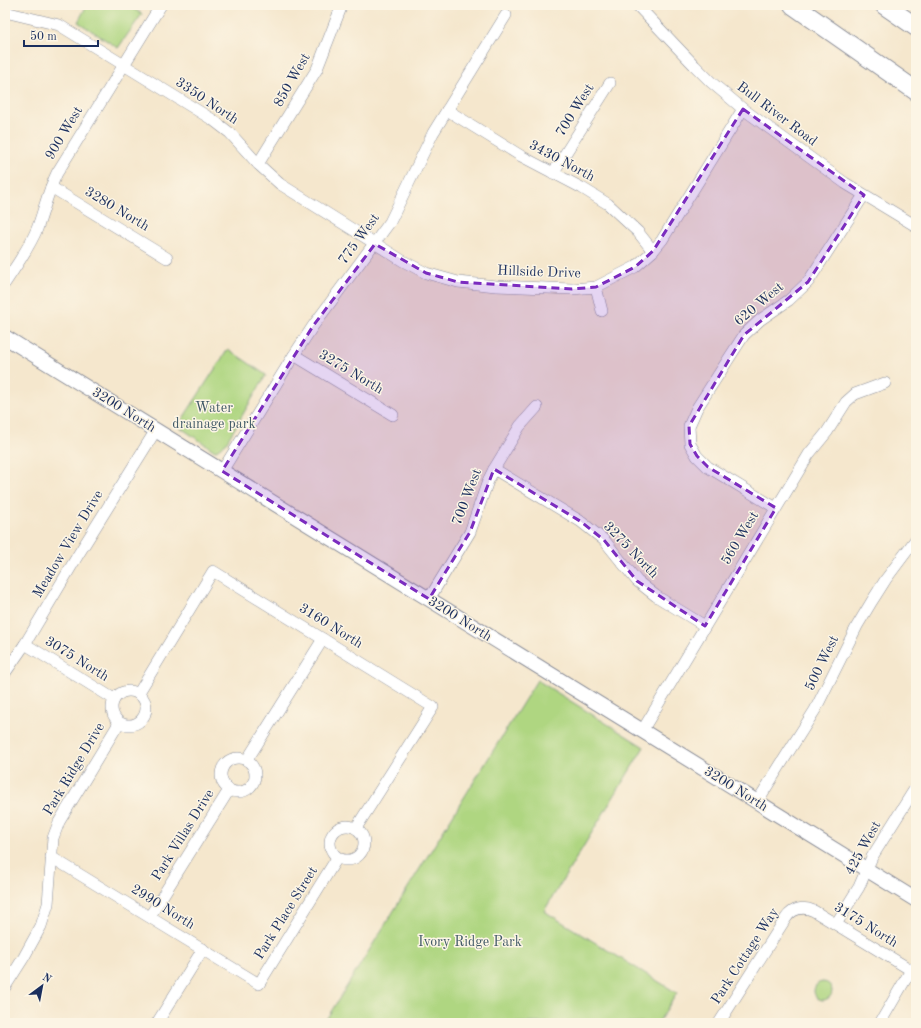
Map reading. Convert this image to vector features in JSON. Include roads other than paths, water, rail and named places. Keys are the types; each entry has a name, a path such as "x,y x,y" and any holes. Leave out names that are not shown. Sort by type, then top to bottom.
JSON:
{"main road":[{"path":"794,5 916,92"},
{"path":"815,5 916,77"},
{"path":"884,5 916,27"}],"street":[{"name":"900 West","path":"5,283 31,242 57,173 161,5"},
{"name":"850 West","path":"258,164 317,69 342,5"},
{"name":"Bull River Road","path":"637,5 711,82 743,109 833,175 916,226"},
{"name":"3350 North","path":"5,12 59,25 213,120 230,133 258,164 280,184 375,244"},
{"name":"775 West","path":"222,471 313,326 375,244 393,216 433,133 506,15"},
{"name":"700 West","path":"553,173 610,83"},
{"name":"Hillside Drive","path":"375,244 426,273 458,282 496,286 572,289 596,287 635,267 654,251 743,109"},
{"name":"3430 North","path":"447,110 522,156 582,188 608,204 638,232 654,251"},
{"name":"3280 North","path":"51,187 167,258"},
{"name":"620 West","path":"776,508 708,467 697,456 690,444 689,426 697,408 744,335 760,320 789,300 808,282 864,195"},
{"path":"596,287 602,311"},
{"name":"3200 North","path":"5,336 916,900"},
{"name":"3275 North","path":"294,355 393,415"},
{"name":"560 West","path":"642,731 809,454 827,432 846,402 855,394 885,383"},
{"name":"700 West","path":"429,599 470,532 486,486 494,469 520,426 537,407"},
{"name":"Meadow View Drive","path":"5,673 25,644 78,555 156,430"},
{"name":"3275 North","path":"494,469 580,521 604,540 637,581 656,596 705,626"},
{"name":"500 West","path":"757,802 815,710 857,626 872,600 916,539"},
{"name":"3160 North","path":"138,694 213,571 433,707 356,828"},
{"path":"247,760 323,639"},
{"name":"3075 North","path":"25,644 114,699"},
{"path":"125,691 138,694 145,701 145,716 134,725 124,725 119,723 112,715 111,710 114,699 120,693 125,691"},
{"name":"Park Ridge Drive","path":"5,987 41,926 48,904 51,882 53,838 59,822 119,723"},
{"path":"237,758 247,760 255,771 252,784 246,791 242,792 237,793 228,790 220,778 220,773 224,764 228,760 237,758"},
{"name":"425 West","path":"836,924 859,887 872,857 916,787"},
{"name":"Park Villas Drive","path":"150,916 228,790"},
{"path":"351,826 356,828 362,834 363,838 364,846 361,854 350,861 337,858 331,851 329,841 330,837 336,829 341,827 351,826"},
{"name":"2990 North","path":"51,857 150,916 202,950 259,984"},
{"name":"Park Place Street","path":"259,984 337,858"},
{"name":"3175 North","path":"798,908 809,908 914,972"},
{"name":"Park Cottage Way","path":"719,1023 786,918 798,908"},
{"path":"157,1023 202,950"},
{"path":"880,1023 914,972"}],"park label":[{"name":"Water drainage park","path":"214,416"},
{"name":"Ivory Ridge Park","path":"470,942"}]}
